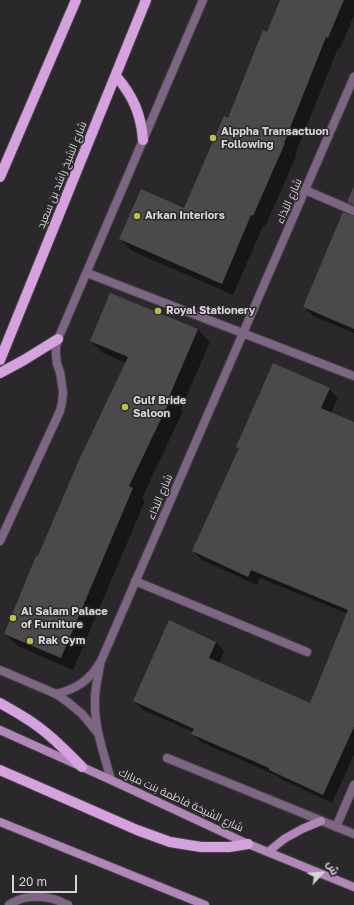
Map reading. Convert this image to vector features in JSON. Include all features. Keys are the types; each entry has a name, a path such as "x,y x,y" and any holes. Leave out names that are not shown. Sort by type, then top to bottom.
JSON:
{"main road":[{"path":"0,177 76,0"},
{"name":"شارع الشيخ راشد بن سعيد","path":"0,360 146,0"},
{"path":"116,76 133,99 140,119 143,140"},
{"path":"0,372 24,360 58,339"},
{"path":"0,703 28,720 47,734 82,767"},
{"name":"شارع الشيخة فاطمة بنت مبارك","path":"0,730 112,780 248,844 354,887"},
{"path":"0,770 137,830 170,842 201,847 229,847 248,844"},
{"path":"268,852 284,839 302,828 322,821"},
{"path":"0,822 205,905"}],"street":[{"path":"0,541 60,411 63,392 56,356 58,339 203,0"},
{"name":"شارع النِدَاء","path":"56,694 67,692 87,680 101,661 354,77"},
{"path":"305,190 354,211"},
{"path":"87,273 354,376"},
{"path":"135,582 307,652"},
{"name":"شارع النِدَاء","path":"101,661 96,688 96,719 112,780"},
{"path":"0,670 56,694 82,714 99,735"},
{"path":"167,758 354,834"},
{"path":"336,827 354,785"},
{"path":"9,905 12,902 23,898 37,896 53,899 68,905"}],"building":[{"path":"280,0 344,0 328,38 326,37 285,143 253,216 251,215 222,284 119,239 141,189 184,208 224,116 228,118 263,30 267,32"},
{"path":"354,186 354,205 347,202"},
{"path":"343,212 354,216 354,329 303,307"},
{"path":"110,293 198,329 169,397 171,398 129,486 133,488 61,658 4,634 36,556 38,556 79,460 128,357 90,341"},
{"path":"273,363 330,388 321,408 354,422 354,727 323,795 269,770 269,768 191,734 194,729 133,701 169,620 216,642 209,658 310,703 348,610 251,570 248,577 192,551 239,448 236,447"}],"place":[{"name":"Alppha Transactuon Following","path":"213,138"},
{"name":"Arkan Interiors","path":"137,216"},
{"name":"Royal Stationery","path":"158,311"},
{"name":"Gulf Bride Saloon","path":"125,407"},
{"name":"Al Salam Palace of Furniture","path":"13,618"},
{"name":"Rak Gym","path":"30,641"}]}
